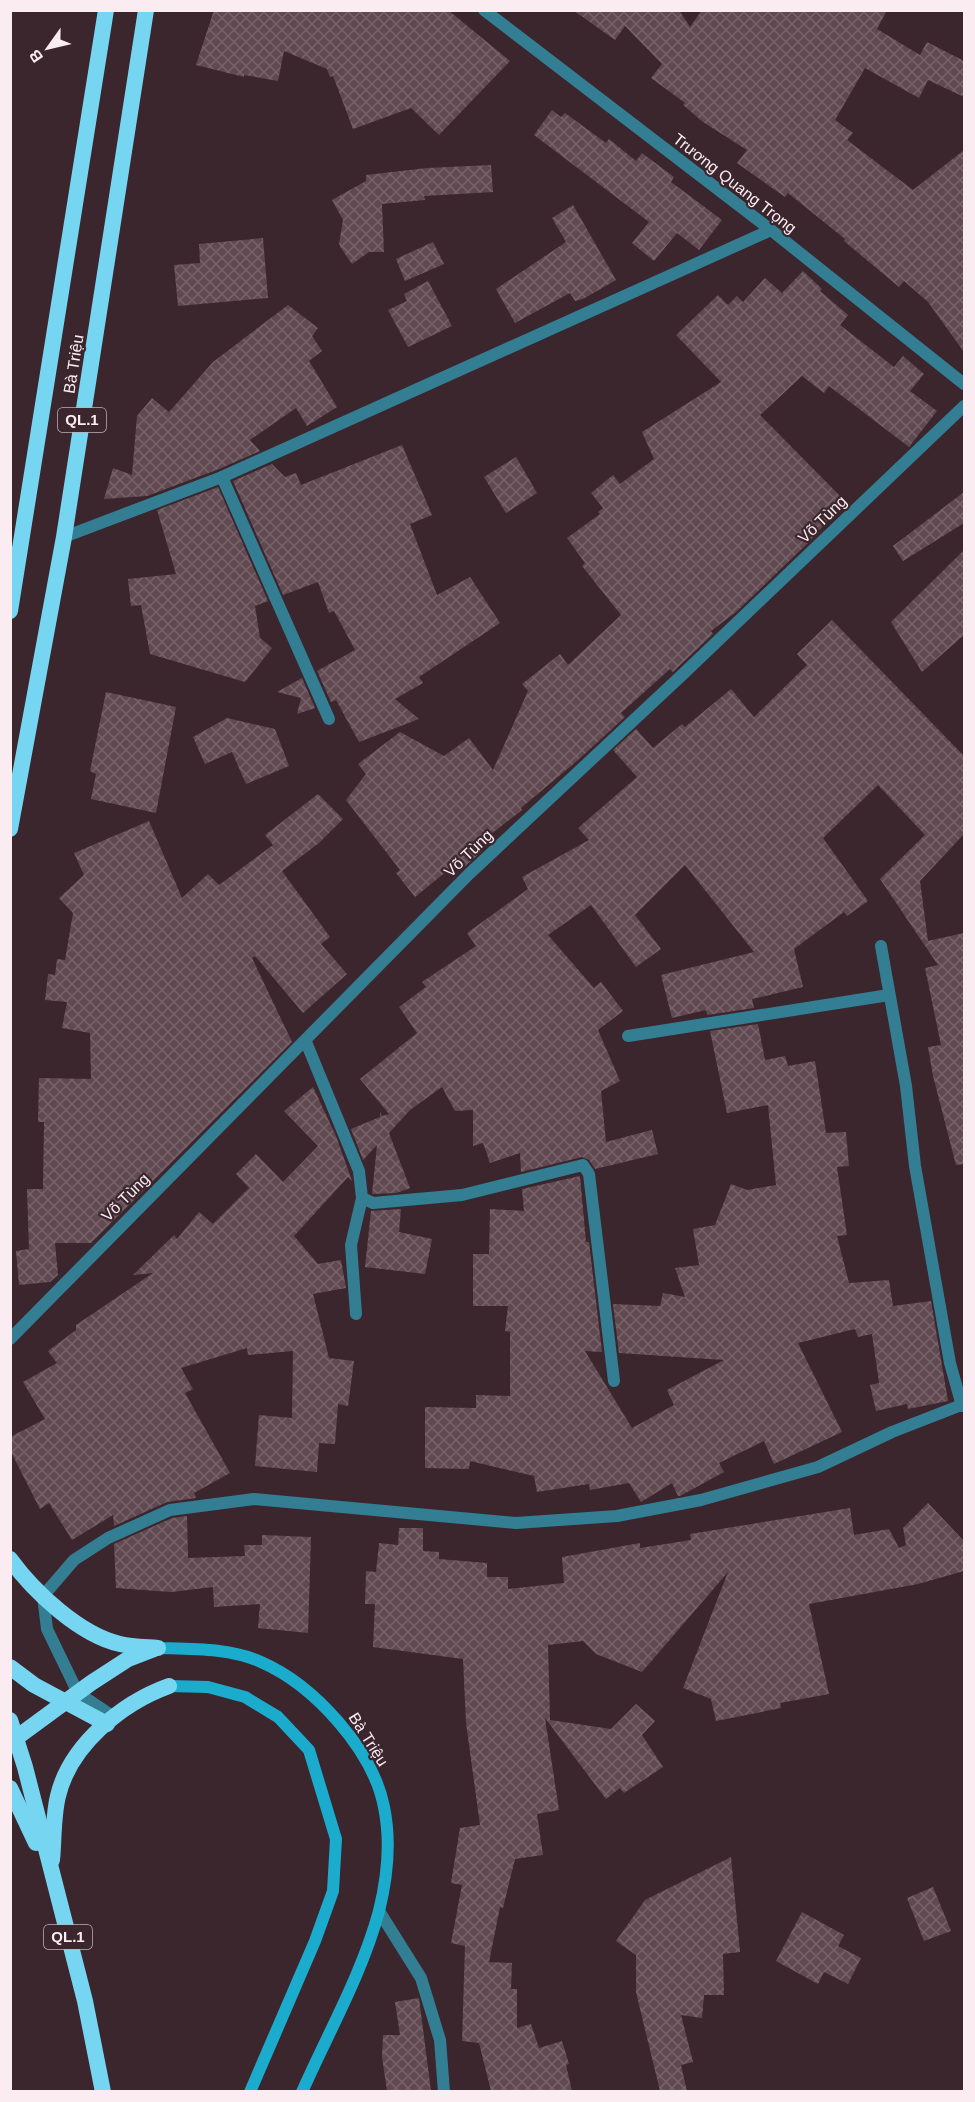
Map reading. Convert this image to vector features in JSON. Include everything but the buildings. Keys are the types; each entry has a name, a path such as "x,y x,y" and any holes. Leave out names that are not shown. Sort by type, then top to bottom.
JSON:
{"highway":[{"name":"Bà Triệu","path":"10,611 106,10"},
{"name":"Bà Triệu","path":"10,829 64,537 146,10"},
{"path":"10,1559 43,1596 82,1627 119,1644 158,1648"},
{"name":"Bà Triệu","path":"13,1739 128,1659 158,1648"},
{"path":"10,1667 34,1685 73,1697 110,1720"},
{"path":"51,1873 58,1797 64,1775 85,1747 110,1720 145,1695 169,1686"},
{"name":"QL.1","path":"10,1720 13,1739 85,2001 103,2091"},
{"name":"QL.1","path":"10,1788 51,1873"}],"main road":[{"name":"Bà Triệu","path":"158,1648 211,1650 261,1662 307,1690 343,1726 368,1767 384,1806 388,1852 379,1911 359,1966 302,2091"},
{"path":"169,1686 208,1688 245,1697 279,1717 309,1750 336,1839 333,1891 315,1941 250,2091"}],"street":[{"name":"Trương Quang Trọng","path":"484,10 771,230 964,384"},
{"path":"64,537 222,477 771,230"},
{"name":"Võ Tùng","path":"10,1339 279,1065 306,1042 469,874 964,406"},
{"path":"222,477 329,719"},
{"path":"73,1697 47,1629 43,1596 74,1560 108,1538 170,1510 254,1499 516,1523 617,1516 701,1500 818,1467 892,1432 963,1405 950,1363 915,1166 906,1086 881,946"},
{"path":"628,1036 889,995"},
{"path":"306,1042 358,1172 362,1198 351,1245 356,1314"},
{"path":"362,1198 383,1204 462,1195 583,1165 589,1174 614,1381"},
{"path":"379,1911 421,1978 440,2040 444,2091"}]}
